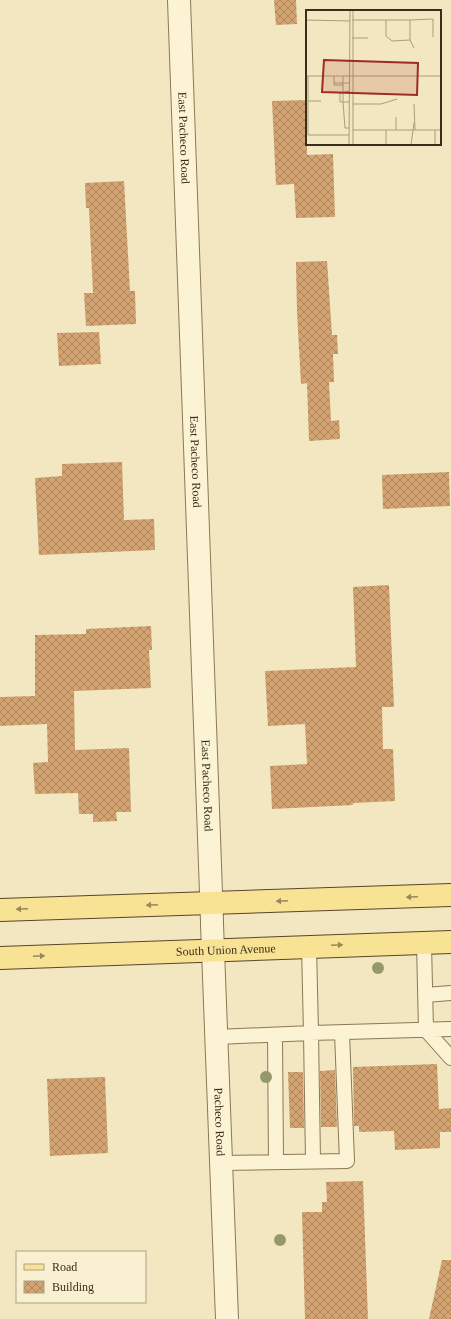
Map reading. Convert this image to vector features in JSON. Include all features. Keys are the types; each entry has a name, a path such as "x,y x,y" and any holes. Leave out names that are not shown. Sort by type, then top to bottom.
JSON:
{"main road":[{"path":"0,910 212,913 451,895"},
{"name":"South Union Avenue","path":"0,958 451,942"}],"street":[{"name":"East Pacheco Road","path":"179,0 212,913"},
{"name":"Pacheco Road","path":"212,913 226,1319"}],"lane":[{"path":"424,943 426,1030 451,1058"},
{"path":"309,946 313,1161"},
{"path":"425,994 451,993"},
{"path":"217,1037 451,1029"},
{"path":"221,1163 347,1161 342,1033"},
{"path":"275,1035 276,1162"}],"building":[{"path":"274,0 296,0 297,24 276,25"},
{"path":"306,100 307,155 333,154 335,217 296,218 294,184 276,185 272,101"},
{"path":"124,181 130,291 135,291 136,324 86,326 84,293 93,293 89,208 86,208 85,183"},
{"path":"327,261 332,335 337,335 338,354 333,354 334,382 329,382 331,421 339,420 340,439 309,441 307,383 301,384 296,262"},
{"path":"99,332 101,364 59,366 57,333"},
{"path":"122,462 124,520 154,519 155,550 39,555 35,478 62,476 62,464"},
{"path":"449,472 450,506 383,509 382,475"},
{"path":"389,585 394,707 382,707 383,749 393,749 395,801 353,803 353,805 272,809 270,766 307,764 305,724 268,726 265,671 356,667 353,587"},
{"path":"151,626 152,650 149,650 151,688 74,691 75,750 129,748 131,812 116,812 117,821 93,822 93,814 79,814 78,793 35,794 33,763 48,762 47,724 0,726 0,697 35,696 35,635 86,634 86,629"},
{"path":"437,1064 439,1109 451,1108 451,1132 440,1132 440,1148 395,1150 394,1131 359,1132 359,1126 354,1126 353,1067"},
{"path":"335,1070 337,1127 321,1127 320,1071"},
{"path":"288,1072 303,1072 304,1128 290,1128"},
{"path":"105,1077 108,1153 50,1156 47,1079"},
{"path":"363,1181 368,1319 305,1319 302,1212 322,1212 322,1202 327,1202 326,1182"},
{"path":"442,1260 451,1260 451,1319 429,1319"}]}
